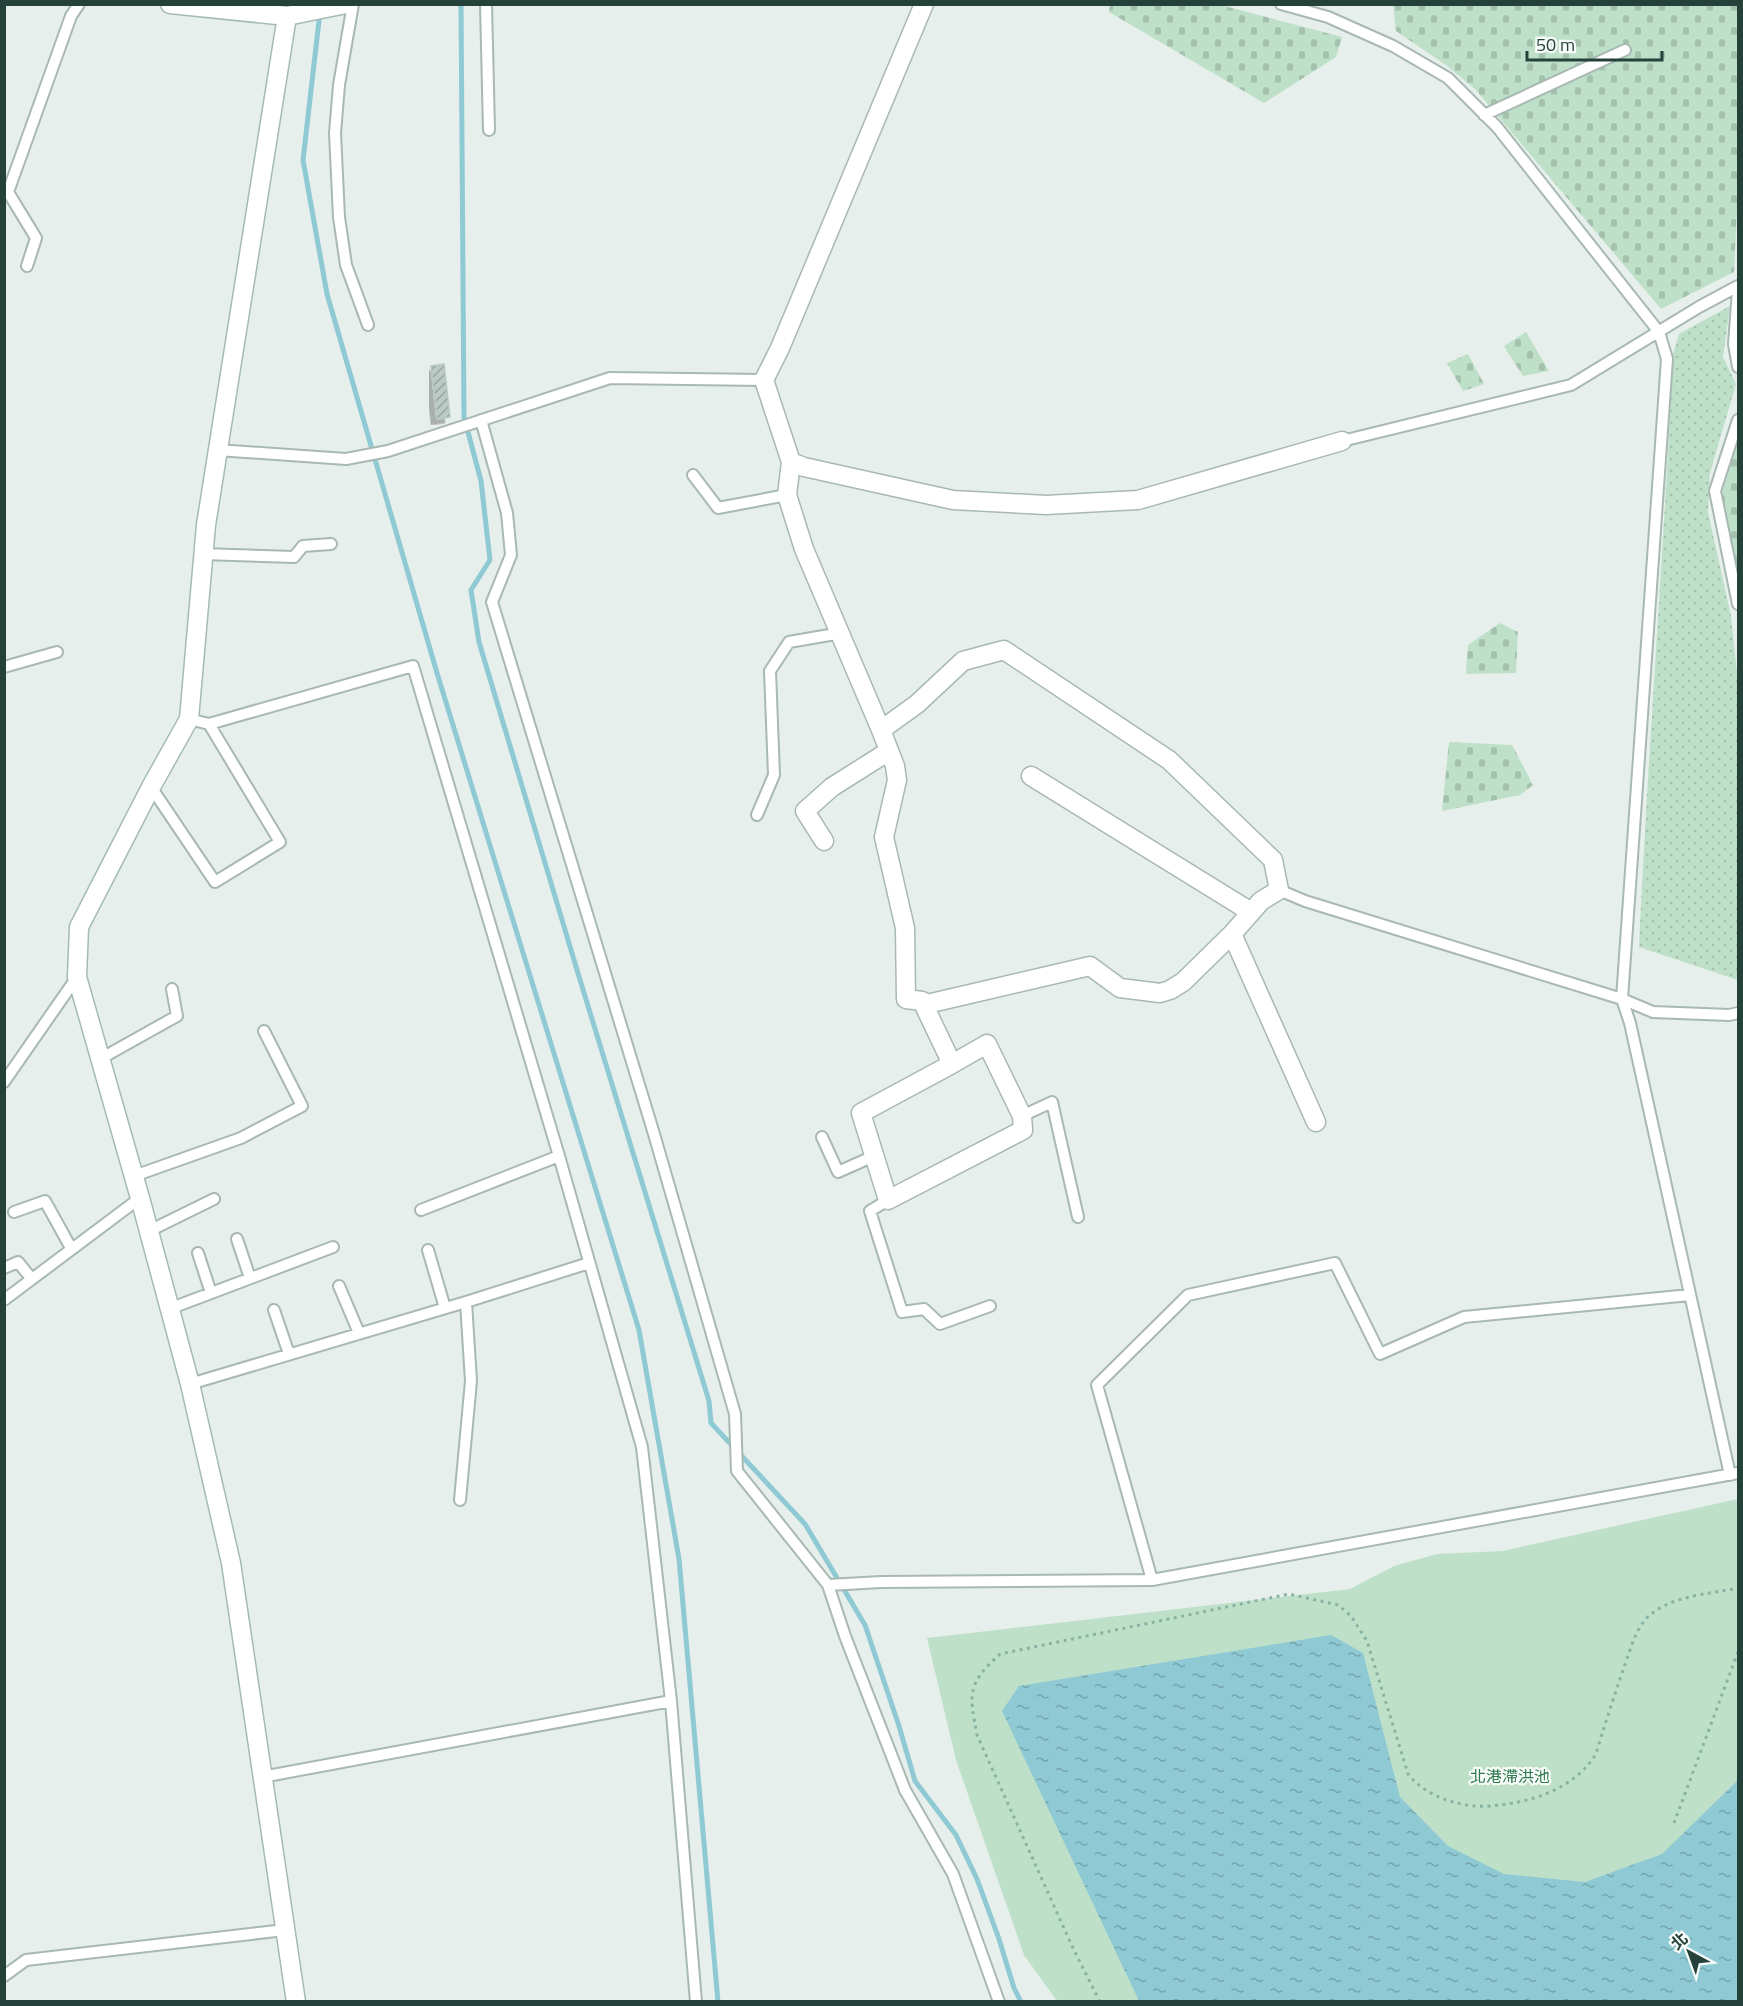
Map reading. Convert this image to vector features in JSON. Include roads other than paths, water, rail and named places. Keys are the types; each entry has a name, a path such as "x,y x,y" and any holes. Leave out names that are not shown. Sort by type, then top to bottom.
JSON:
{"street":[{"path":"170,4 288,10 346,4"},
{"path":"881,730 917,704 963,661 1004,650 1169,760 1272,860 1279,890 1261,901 1232,934 1183,982 1160,993 1120,988 1090,966 927,1004 906,999 905,928 884,837 897,780 895,766 804,549 786,495 790,462 764,380 780,348 924,4"},
{"path":"288,10 203,554 189,719 151,787 79,927 77,977 190,1384 231,1563 296,2001"},
{"path":"790,462 952,500 1046,505 1138,500 1342,441"},
{"path":"825,841 805,811 832,788 889,751"},
{"path":"1031,776 1251,912"},
{"path":"1232,934 1316,1122"},
{"path":"922,1001 952,1064"},
{"path":"987,1044 1022,1116 1023,1130 888,1200 861,1113 987,1044"}],"lane":[{"path":"27,266 36,238 8,192 71,16 79,4"},
{"path":"353,4 339,84 335,134 339,218 346,265 368,325"},
{"path":"486,4 489,130"},
{"path":"828,1585 881,1582 1152,1580 1734,1474 1690,1295 1630,1023 1622,999 1667,359 1659,332 1497,127 1448,78 1393,46 1328,17 1281,4"},
{"path":"1484,115 1624,50"},
{"path":"1342,441 1571,384 1738,288"},
{"path":"1738,288 1734,344 1738,368"},
{"path":"218,450 346,459 364,457 610,378 764,380"},
{"path":"1738,420 1714,491 1738,604"},
{"path":"478,422 507,513 512,555 492,602 651,1123 735,1414 737,1472 828,1585 844,1636 905,1790 953,1874 999,2001"},
{"path":"693,475 718,508 786,495"},
{"path":"203,554 294,557 303,546 331,544"},
{"path":"757,815 774,775 770,671 789,642 841,633"},
{"path":"4,667 57,652"},
{"path":"189,719 209,724 413,666 559,1156 642,1448 671,1701 696,2001"},
{"path":"151,787 215,882 280,842 209,724"},
{"path":"1279,890 1305,901 1622,999 1653,1012 1729,1015 1738,1013"},
{"path":"4,1082 77,977"},
{"path":"100,1059 177,1016 172,989"},
{"path":"134,1176 241,1138 302,1106 264,1031"},
{"path":"1022,1116 1053,1102 1078,1217"},
{"path":"822,1137 838,1172 874,1156"},
{"path":"421,1210 559,1156"},
{"path":"4,1300 140,1198"},
{"path":"149,1231 214,1199"},
{"path":"888,1200 870,1211 902,1312 924,1309 940,1324 990,1306"},
{"path":"14,1212 45,1201 71,1248"},
{"path":"237,1239 250,1278"},
{"path":"169,1309 333,1247"},
{"path":"428,1250 445,1308"},
{"path":"198,1253 211,1293"},
{"path":"4,1268 18,1262 31,1278"},
{"path":"190,1384 589,1263"},
{"path":"1152,1580 1097,1385 1188,1295 1335,1263 1380,1354 1464,1317 1690,1295"},
{"path":"339,1286 359,1333"},
{"path":"460,1500 471,1381 466,1302"},
{"path":"274,1310 289,1354"},
{"path":"262,1777 671,1701"},
{"path":"4,1976 26,1960 285,1930"}],"water":[{"path":"1331,1635 1363,1653 1400,1797 1448,1846 1504,1874 1585,1882 1662,1854 1738,1780 1738,2001 1139,2001 1002,1711 1019,1686"}],"waterway":[{"path":"461,4 464,417 481,481 490,560 471,590 479,642 709,1401 711,1423 805,1524 865,1625 915,1781 956,1835 977,1879 1014,1988 1021,2002"},
{"path":"320,12 303,160 327,294 437,673 639,1330 679,1559 718,2002"}],"park label":[{"name":"北港滯洪池","path":"1510,1776"}]}
